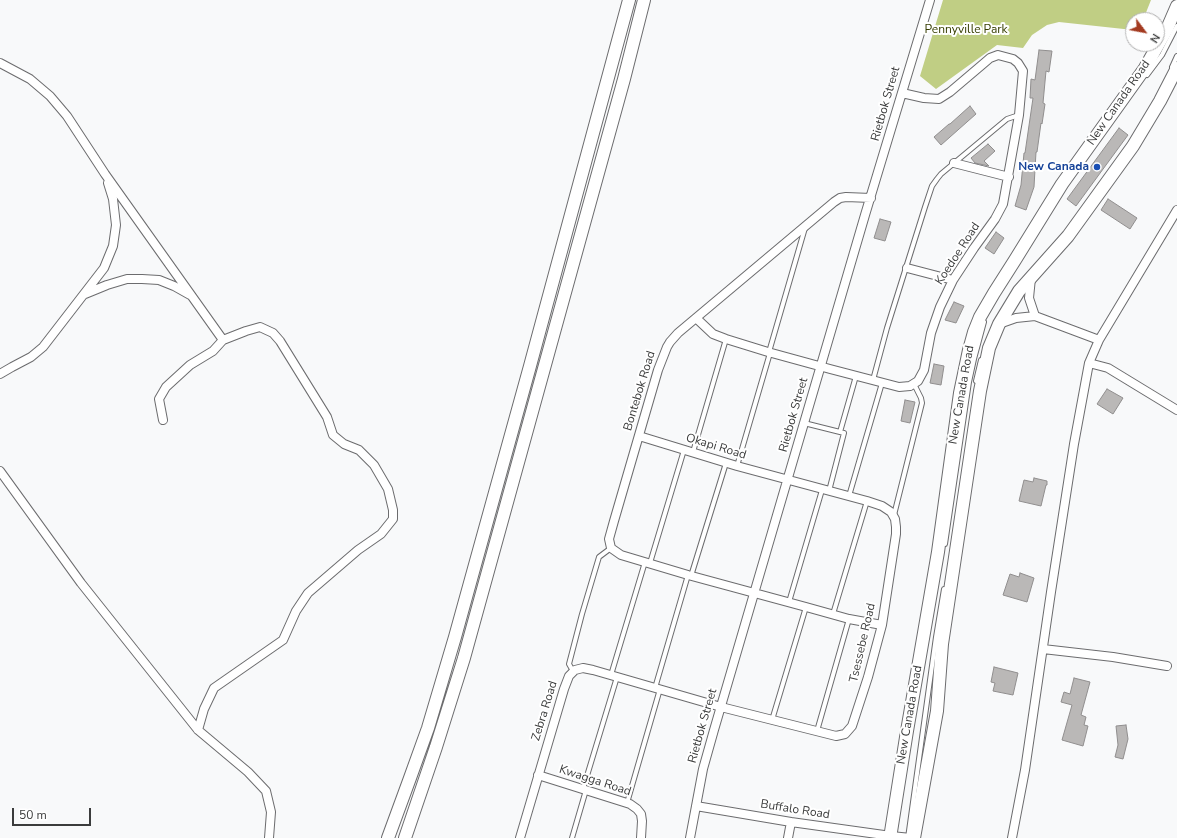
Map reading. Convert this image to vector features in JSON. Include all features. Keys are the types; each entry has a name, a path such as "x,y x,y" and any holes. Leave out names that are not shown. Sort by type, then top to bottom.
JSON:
{"main road":[{"path":"388,838 428,728 456,637 629,0"},
{"path":"404,838 436,747 464,658 624,79 644,0"},
{"name":"New Canada Road","path":"894,835 907,731 938,552 960,393 974,332 980,317 994,293 1062,184 1145,68 1167,29 1177,6"},
{"name":"New Canada Road","path":"914,838 937,711 942,644 980,391 996,322 1031,278 1068,236 1117,169 1150,119 1177,68"}],"street":[{"name":"Rietbok Street","path":"690,838 703,769 930,0"},
{"name":"Koedoe Road","path":"902,93 924,98 939,99 950,92 990,58 995,56 1002,55 1013,59 1018,63 1023,71 1019,115 1006,195 1001,209 953,280 934,322 924,370 918,381 914,384"},
{"path":"0,63 30,79 50,96 67,116 105,174 223,340"},
{"path":"954,163 1009,177"},
{"path":"0,374 31,357 44,347 104,268 113,246 116,225 113,199 105,174"},
{"name":"Bontebok Road","path":"611,548 609,539 614,521 658,370 667,347 678,333 828,206 840,198 871,198"},
{"path":"1012,838 1023,777 1074,444 1089,364 1099,340 1177,210"},
{"path":"907,268 953,280"},
{"path":"1031,278 1029,298 1035,316"},
{"path":"83,294 107,285 127,280 142,279 159,280 192,296"},
{"path":"996,322 1035,316 1099,340"},
{"path":"696,318 713,334 770,353 882,383 906,387 914,384"},
{"path":"163,420 159,399 166,387 190,365 213,351 223,340 260,327 273,333 280,341 327,417 333,435 344,444 359,450 374,465 388,489 393,510 392,519 381,534 358,550 308,593 296,611 283,640 214,688 204,709 198,730"},
{"path":"1089,364 1108,368 1177,410"},
{"name":"Okapi Road","path":"639,436 688,452 788,480"},
{"path":"0,471 81,583 198,730 248,772 266,791 271,812 269,838"},
{"path":"788,480 867,501 887,509 894,516"},
{"name":"Tsessebe Road","path":"721,707 836,736 845,734 852,726 868,677 882,625 896,534 896,523 894,516"},
{"path":"611,548 621,555 647,563 806,608 882,625"},
{"path":"1043,649 1113,657 1167,666"},
{"name":"Zebra Road","path":"520,838 564,689 569,676 573,671 582,668 658,688 721,707"},
{"name":"Kwagga Road","path":"538,775 627,803 637,808 641,814 642,821 641,838"},
{"name":"Buffalo Road","path":"696,806 791,822 908,838"},
{"path":"788,838 791,822"}],"lane":[{"name":"New Canada Road","path":"1143,81 1162,55 1177,26"},
{"name":"New Canada Road","path":"1003,308 1025,278 1064,235 1146,121 1177,56"},
{"path":"873,380 887,328 932,186 936,179 1007,119 1019,115"},
{"name":"New Canada Road","path":"944,550 969,382 984,321 995,299 1056,203"},
{"path":"737,466 806,224"},
{"path":"572,838 614,676 647,563 688,452 726,339"},
{"name":"New Canada Road","path":"984,348 986,343"},
{"name":"New Canada Road","path":"976,386 982,356"},
{"path":"840,432 856,376"},
{"path":"849,496 882,383"},
{"path":"894,516 922,403 922,398 914,384"},
{"path":"789,602 844,433 804,423"},
{"name":"New Canada Road","path":"952,546 964,462"},
{"path":"627,803 690,575 726,463"},
{"path":"833,614 867,501"},
{"path":"573,671 569,664 599,557 611,548"},
{"name":"New Canada Road","path":"908,838 936,637 945,584"},
{"path":"772,720 806,608"},
{"path":"817,731 849,618"}],"green space":[{"name":"Pennyville Park","path":"943,0 1151,0 1146,12 1125,12 1125,29 1059,22 1047,25 1032,35 1023,48 997,45 936,89 920,76"}],"building":[{"path":"1039,50 1052,51 1049,72 1046,71 1043,103 1045,104 1036,152 1034,187 1026,210 1015,206 1021,185 1024,153 1033,98 1030,98 1031,79 1035,80"},
{"path":"970,106 976,114 941,145 934,137"},
{"name":"New Canada","path":"1119,128 1128,135 1076,206 1067,199"},
{"path":"988,144 995,151 984,161 989,166 975,163 971,158"},
{"path":"1108,199 1137,218 1130,229 1101,210"},
{"path":"880,219 891,222 885,241 874,238"},
{"path":"996,232 1004,238 994,254 985,248"},
{"path":"954,302 964,306 956,323 945,320"},
{"path":"934,364 944,366 941,385 930,383"},
{"path":"1107,389 1123,398 1113,414 1097,404"},
{"path":"905,400 915,402 910,423 901,421"},
{"path":"1034,478 1047,481 1041,506 1019,501 1024,480 1033,482"},
{"path":"1020,573 1034,578 1027,602 1003,595 1010,574 1019,577"},
{"path":"994,667 1018,673 1013,695 993,691 995,683 991,682"},
{"path":"1074,678 1090,682 1081,715 1086,717 1084,725 1088,726 1083,746 1062,740 1072,705 1061,702 1064,692 1070,694"},
{"path":"1126,725 1128,739 1123,759 1115,757 1118,745 1116,726"}],"place":[{"name":"New Canada","path":"1097,167"}]}
